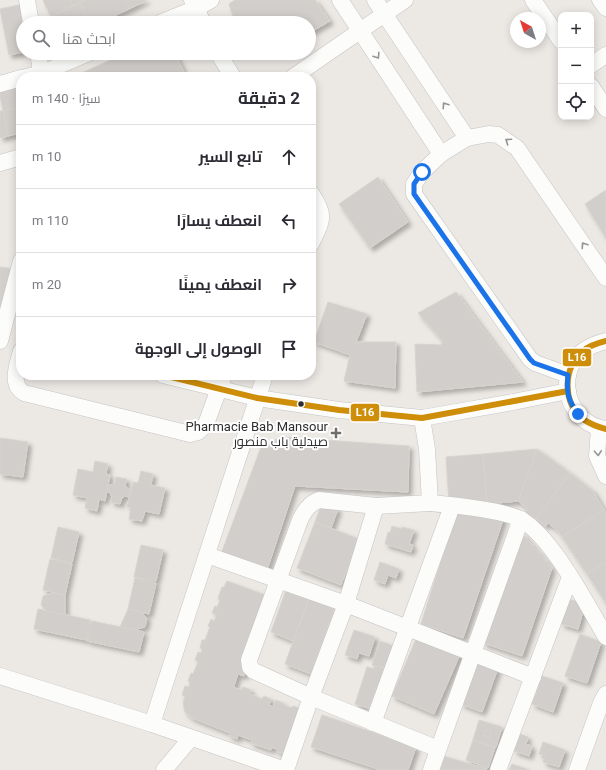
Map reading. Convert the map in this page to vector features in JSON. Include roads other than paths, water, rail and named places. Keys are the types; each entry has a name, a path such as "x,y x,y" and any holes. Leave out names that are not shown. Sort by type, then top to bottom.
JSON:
{"street":[{"path":"26,0 30,16"},
{"path":"340,0 441,154"},
{"path":"375,0 467,138"},
{"path":"300,72 405,0"},
{"path":"533,0 558,37"},
{"path":"600,0 606,8"},
{"path":"173,16 200,2 203,16"},
{"path":"594,63 606,55"},
{"path":"39,60 41,72"},
{"path":"48,72 74,60"},
{"path":"222,60 229,72"},
{"path":"0,84 16,79"},
{"path":"594,91 606,109"},
{"path":"568,383 534,363 530,359 414,194 414,184 422,172 441,154 467,138 489,134 498,135 517,148 606,278"},
{"path":"0,163 16,158"},
{"path":"316,201 322,215 321,223 316,234"},
{"path":"16,282 0,341 16,343"},
{"path":"606,341 594,344 582,352 574,362 568,383 570,403 578,414 587,423 603,429 597,456 606,476"},
{"path":"16,374 15,379 17,386 24,393 190,434 198,432 206,424 221,382"},
{"path":"204,380 221,382 257,398 339,410 422,418 513,402 568,383"},
{"path":"152,724 263,380"},
{"path":"422,418 427,449 430,503"},
{"path":"438,749 310,697 254,671 250,666 249,660 300,520 304,512 312,503 320,500 376,506 430,503 506,514 521,520 539,534 570,577 606,637"},
{"path":"0,676 152,724 285,770 310,697 346,604 376,506"},
{"path":"373,723 452,506"},
{"path":"431,770 521,520"},
{"path":"207,555 279,579 346,604 533,677"},
{"path":"498,770 570,577"},
{"path":"577,770 601,703 606,694"},
{"path":"164,770 191,738"}],"place":[{"name":"Pharmacie Bab Mansour صيدلية باب منصور","path":"336,433"}]}
